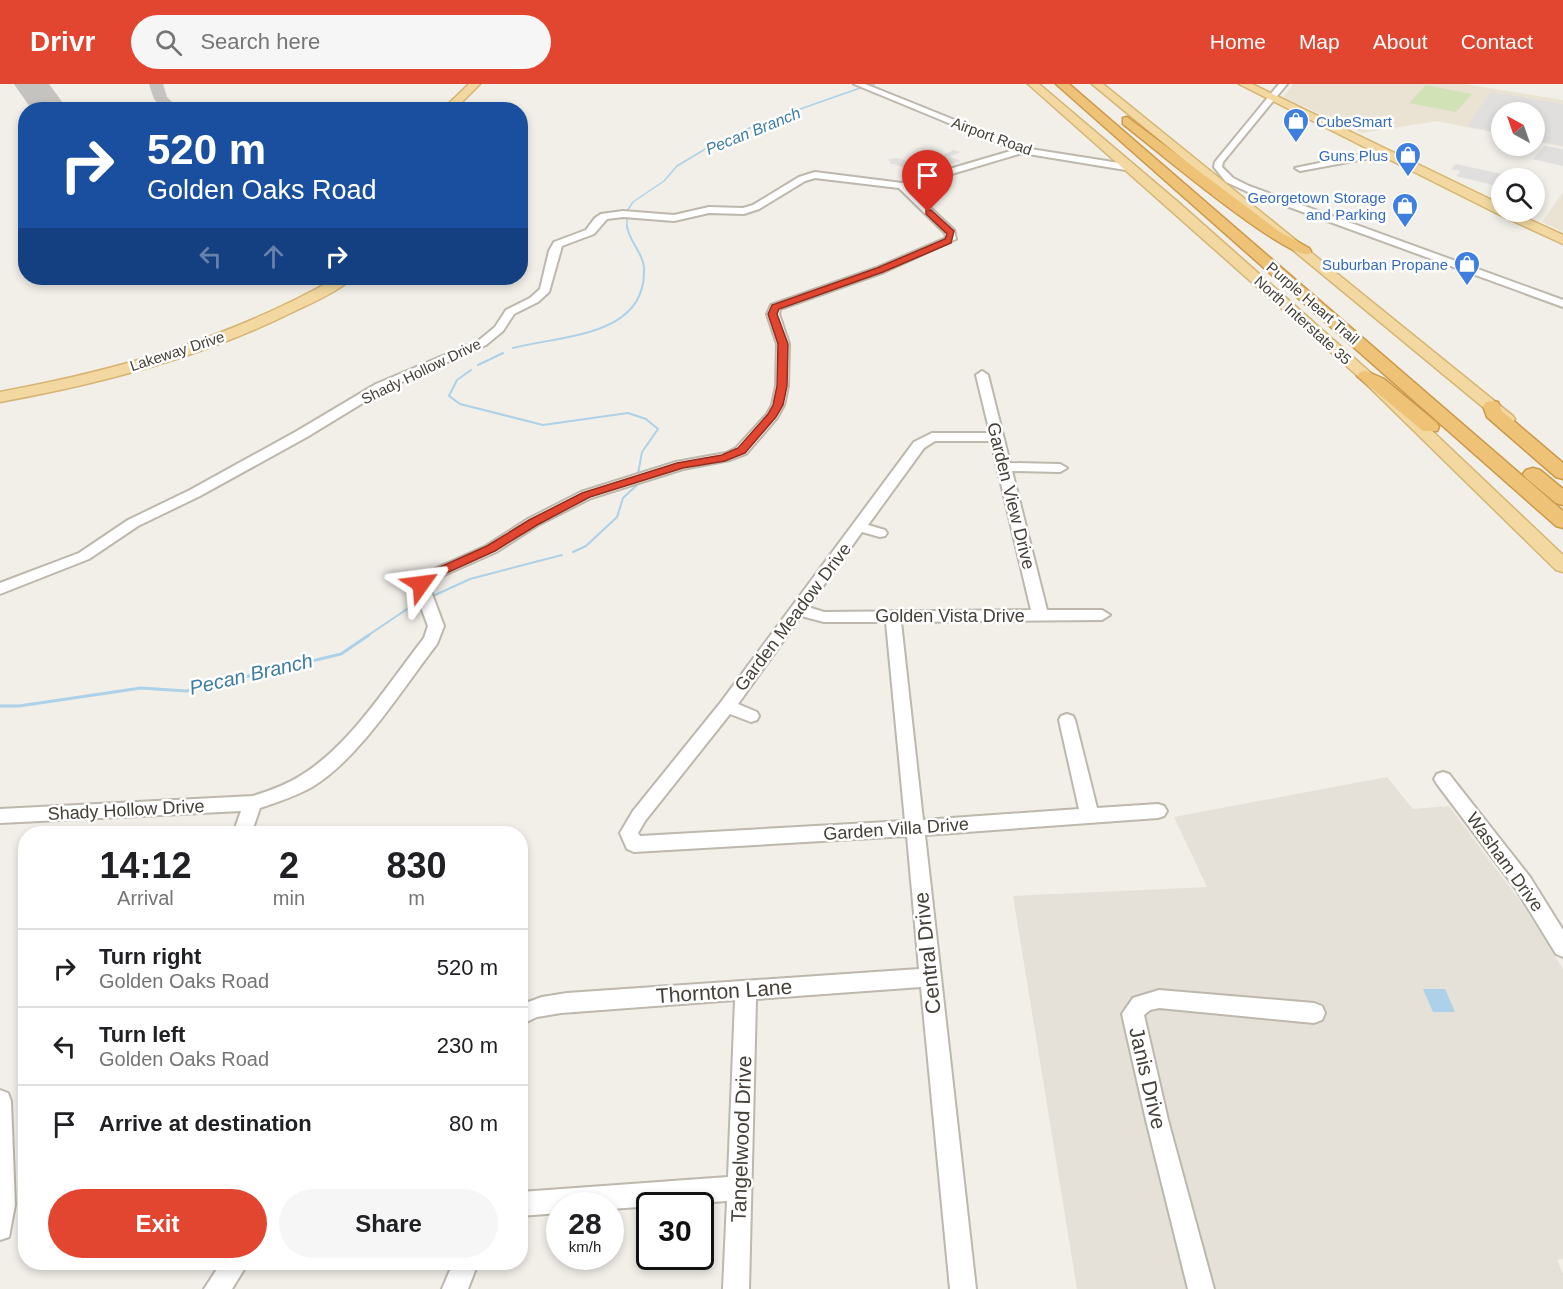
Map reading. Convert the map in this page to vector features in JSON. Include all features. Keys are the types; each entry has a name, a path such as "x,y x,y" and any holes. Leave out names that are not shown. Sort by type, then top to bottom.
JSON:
{"highway":[{"name":"Purple Heart Trail","path":"1062,84 1563,522"},
{"name":"Purple Heart Trail","path":"1078,86 1491,438"},
{"path":"1078,86 1090,92 1275,235 1304,251"},
{"path":"1366,376 1378,383 1563,537"},
{"path":"1492,406 1493,413 1563,473"},
{"path":"1518,461 1563,499"}],"main road":[{"path":"456,102 476,84"},
{"name":"North Interstate 35","path":"1033,84 1132,168 1366,376 1563,566"},
{"path":"1097,84 1563,465"},
{"path":"1244,84 1491,205"},
{"path":"1526,222 1563,240"},
{"name":"Lakeway Drive","path":"0,397 75,382 190,349 263,320 331,285"}],"street":[{"name":"Airport Road","path":"858,84 1022,150 1132,168"},
{"path":"1283,84 1219,162 1220,171 1232,181 1563,304"},
{"name":"Shady Hollow Drive","path":"0,589 92,553 133,523 190,496 302,434 380,387 482,342 500,329 510,312 534,300 545,290 554,250 560,242 590,232 601,218 618,214 635,214 674,218 709,210 749,210 806,177 816,175 902,186 1022,150"},
{"path":"1300,168 1383,153"},
{"name":"Shady Hollow Drive","path":"0,816 252,803 292,790 313,777 348,744 431,640 435,630 421,589 426,578 491,549 533,522 586,495 681,465 725,458 741,451 773,415 778,405 782,386 783,344 773,314 775,307 880,270 951,239 950,232 902,186"},
{"name":"Garden View Drive","path":"982,375 1040,615"},
{"name":"Garden Meadow Drive","path":"634,844 629,833 639,816 727,706 919,445 925,440 940,437 996,438"},
{"path":"1004,467 1060,468"},
{"name":"Garden Meadow Drive","path":"859,527 880,533"},
{"name":"Golden Vista Drive","path":"798,610 824,617 1102,615"},
{"name":"Central Drive","path":"893,616 913,828 963,1289"},
{"name":"Garden Meadow Drive","path":"727,706 751,716"},
{"path":"1067,720 1090,816"},
{"name":"Washam Drive","path":"1443,779 1523,882 1563,948"},
{"path":"245,826 252,803"},
{"name":"Garden Villa Drive","path":"634,844 1158,811"},
{"name":"Thornton Lane","path":"528,1011 543,1005 929,977"},
{"name":"Tangelwood Drive","path":"736,1289 746,989"},
{"name":"Janis Drive","path":"1201,1289 1157,1120 1133,1014 1144,1001 1159,999 1314,1013"},
{"path":"0,1101 3,1205 0,1228"},
{"path":"528,1203 739,1188"},
{"path":"217,1289 231,1270"},
{"path":"456,1289 463,1270"}],"shaded area":[{"path":"1293,84 1464,84 1563,100 1563,147 1545,143 1545,102 1491,102 1491,132 1437,121 1362,133 1283,97"},
{"path":"1491,92 1563,104 1563,146 1545,142 1545,102 1491,102 1491,131 1467,126"},
{"path":"1545,146 1563,149 1563,166 1533,159 1536,156 1545,156"},
{"path":"953,150 960,152 950,157 961,161 913,176 902,171 911,170 911,168 889,163 891,161 887,160 897,158 926,164"},
{"path":"1456,164 1491,172 1491,185 1456,176 1461,171 1451,169"},
{"path":"1563,192 1563,232 1542,222 1545,222 1545,218"},
{"path":"1387,777 1413,809 1449,806 1521,902 1563,969 1563,1259 1557,1260 1563,1274 1563,1289 1077,1289 1013,896 1207,887 1174,817"}],"green space":[{"path":"1426,85 1472,94 1456,112 1409,103"}],"water":[{"path":"1423,989 1445,989 1455,1012 1433,1012"}],"waterway":[{"name":"Pecan Branch","path":"627,211 633,202 664,181 677,166 717,142 766,121 863,87"},
{"name":"Pecan Branch","path":"627,216 627,226"},
{"name":"Pecan Branch","path":"513,348 598,329 617,320 632,308 641,291 644,268 627,226"},
{"name":"Pecan Branch","path":"478,365 503,353"},
{"name":"Pecan Branch","path":"471,370 457,380 449,396 460,404 543,425 628,413 646,419 658,429 642,452 638,474"},
{"name":"Pecan Branch","path":"573,552 586,546 617,517 623,498 637,485"},
{"name":"Pecan Branch","path":"433,596 470,579 562,555"},
{"name":"Pecan Branch","path":"367,636 416,603"},
{"name":"Pecan Branch","path":"0,706 19,706 141,688 186,691 341,654 369,635"}],"taxiway":[{"path":"156,84 164,102"}],"runway":[{"path":"31,84 45,102"}],"place":[{"name":"CubeSmart","path":"1296,144"},
{"name":"Guns Plus","path":"1408,178"},
{"name":"Georgetown Storage and Parking","path":"1405,229"},
{"name":"Suburban Propane","path":"1467,287"}],"route":[{"path":"421,584 426,578 491,549 533,522 586,495 681,465 725,458 741,451 773,415 778,405 782,386 783,344 773,314 775,307 880,270 951,239 951,233 928,212"}]}
